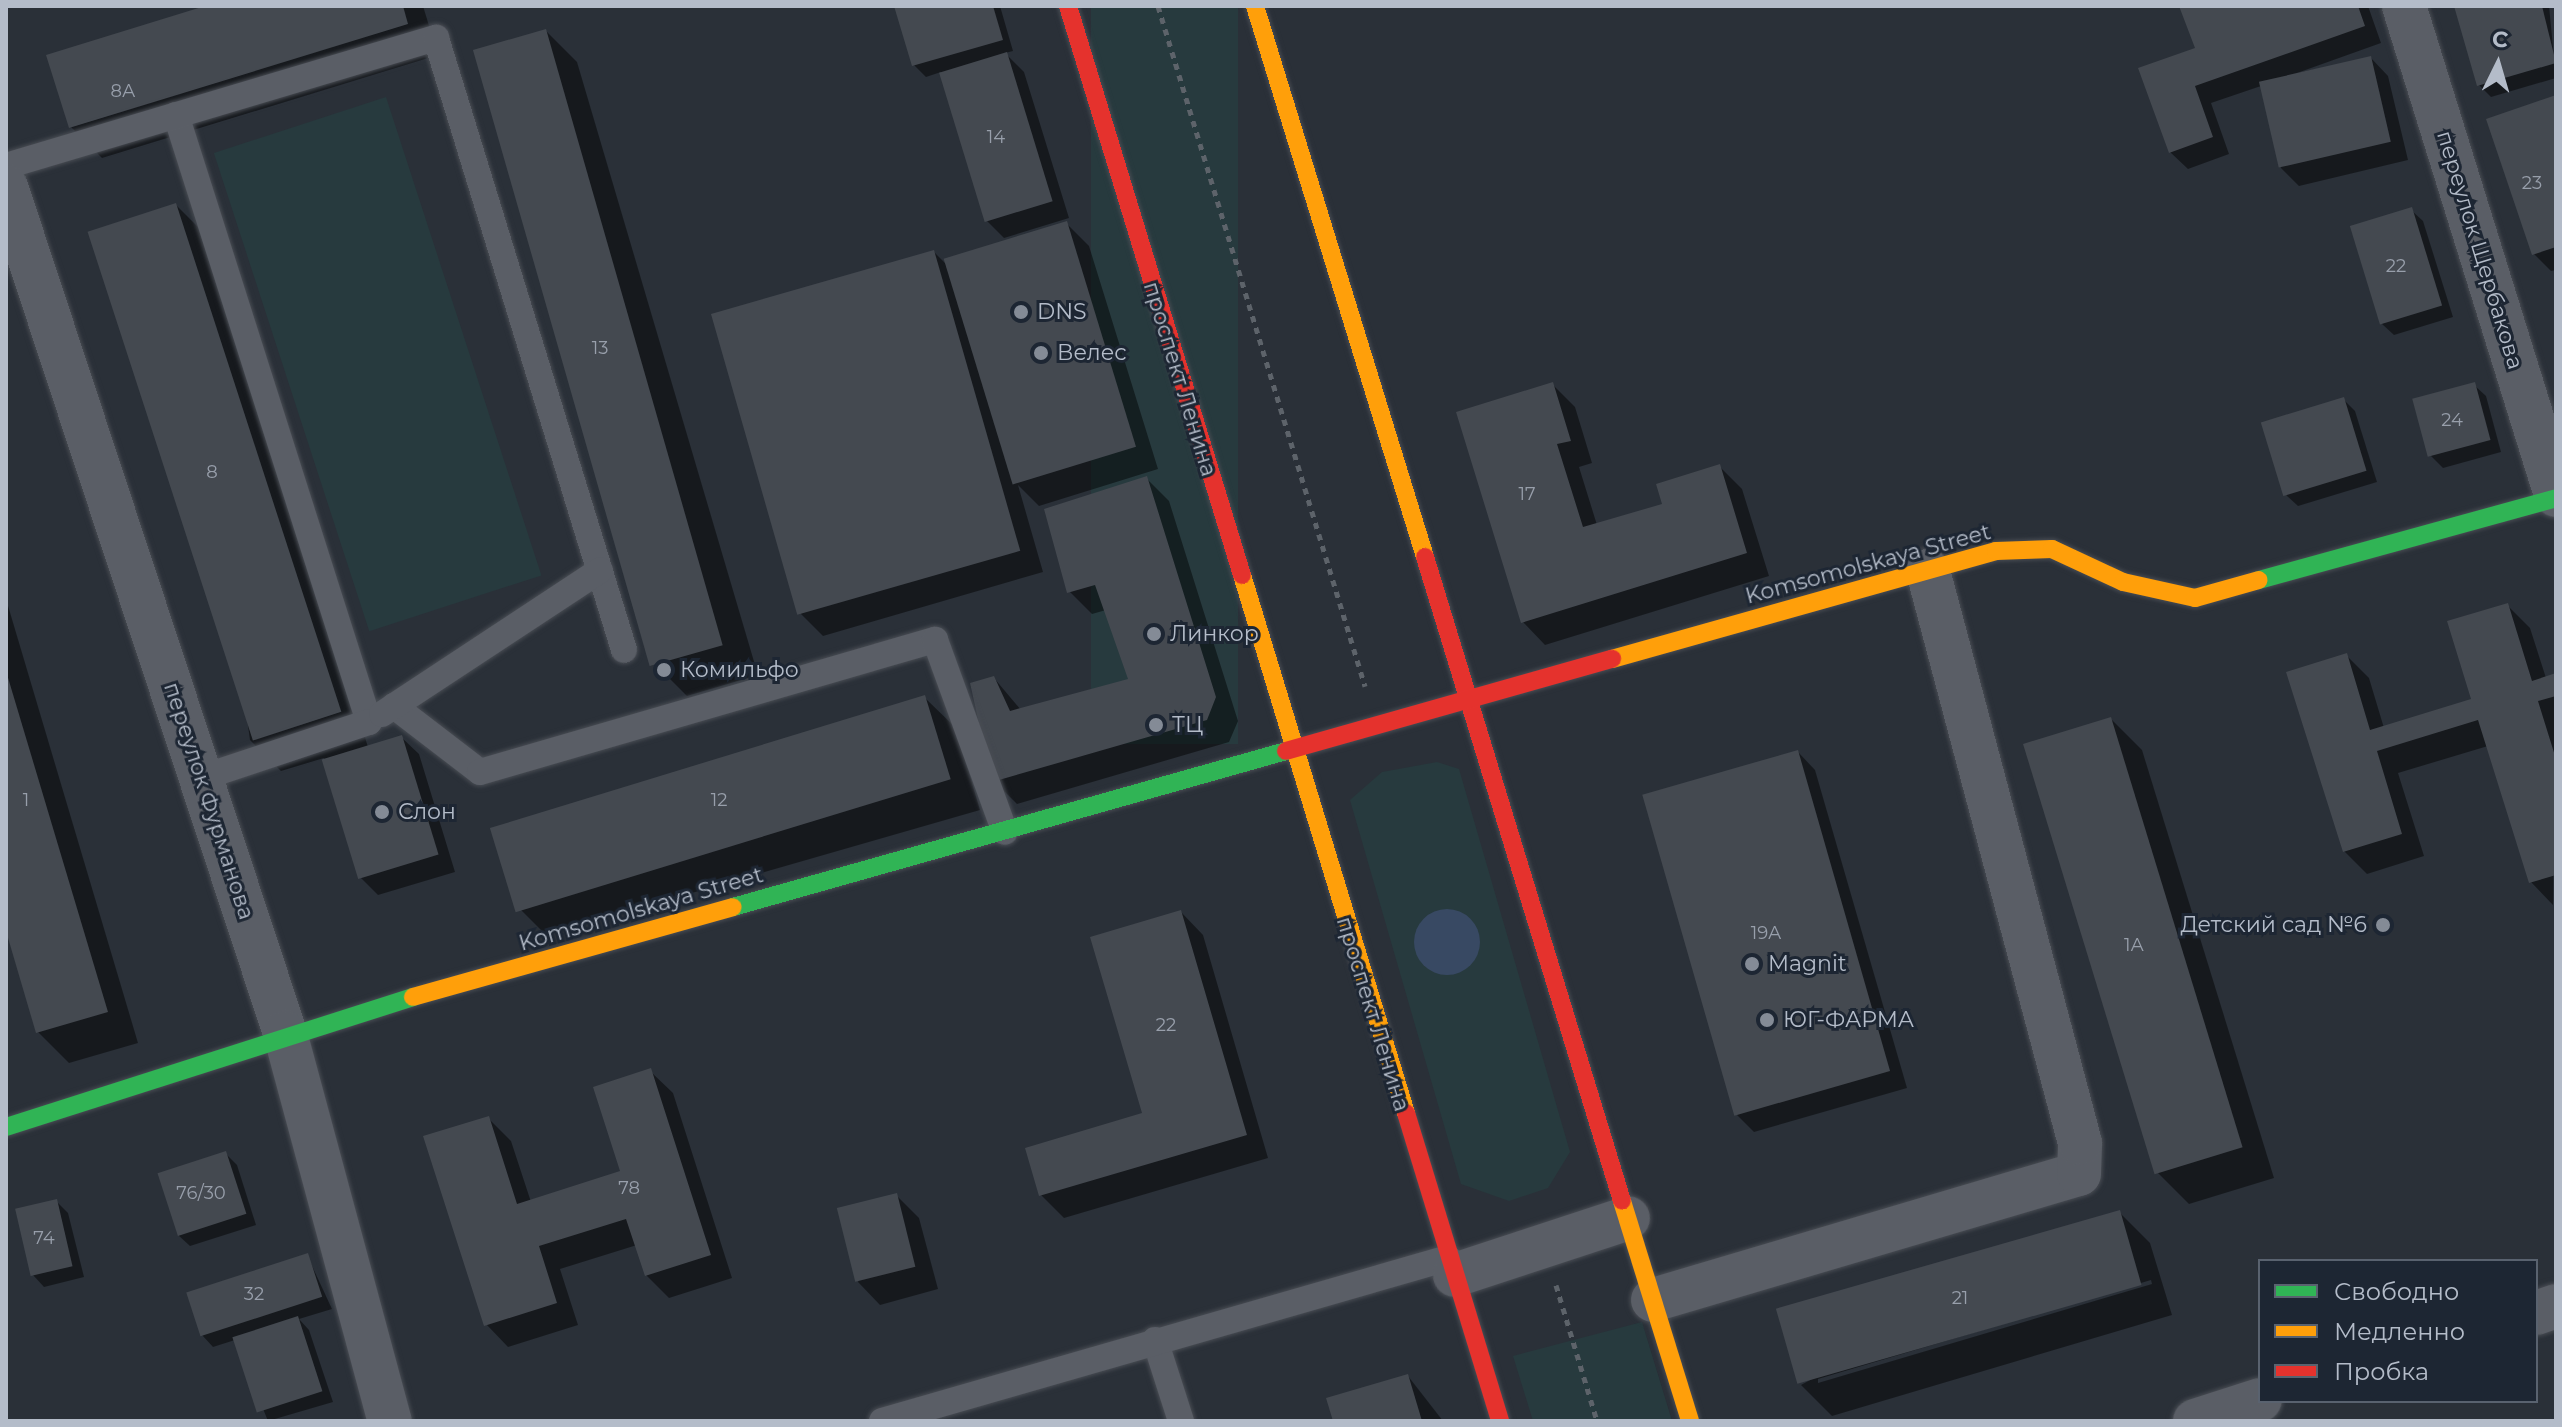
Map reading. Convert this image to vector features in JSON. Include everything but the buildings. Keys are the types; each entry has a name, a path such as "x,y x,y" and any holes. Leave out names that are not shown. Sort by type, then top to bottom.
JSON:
{"street":[{"name":"проспект Ленина","path":"1068,6 1292,752 1500,1421"},
{"path":"1255,6 1690,1421"},
{"name":"переулок Щербакова","path":"2404,6 2556,496"},
{"name":"переулок Фурманова","path":"6,188 285,1033 390,1421"},
{"name":"Komsomolskaya Street","path":"1469,701 1996,551 2052,549 2123,582 2195,598 2556,496"},
{"path":"1653,1300 2079,1174 2080,1143 1928,571"},
{"path":"1292,752 1469,701"},
{"name":"Komsomolskaya Street","path":"6,1127 285,1033 1292,752"},
{"path":"1451,1267 1544,1246 1628,1218"},
{"path":"2195,1421 2258,1401"}],"lane":[{"path":"6,166 436,38 624,650"},
{"path":"176,115 369,722"},
{"path":"201,778 369,722 600,570"},
{"path":"394,706 480,772 935,640 1005,832"},
{"path":"882,1421 1155,1340 1451,1267"},
{"path":"1155,1340 1181,1421"}],"path":[{"path":"1158,6 1378,727"},
{"path":"1544,1246 1597,1421"}],"green space":[{"path":"1091,6 1238,6 1238,744 1091,744"},
{"path":"386,97 541,575 369,631 214,153"},
{"path":"1437,762 1459,769 1570,1152 1548,1188 1509,1201 1461,1184 1350,800 1382,772"},
{"path":"1642,1322 1672,1421 1533,1421 1513,1356"}],"water":[{"path":"1447,909 1460,912 1470,919 1477,929 1480,942 1477,955 1470,965 1460,972 1447,975 1434,972 1424,965 1417,955 1414,942 1417,929 1424,919 1434,912"}],"traffic: fast":[{"path":"2259,580 2556,498"},
{"path":"733,907 1286,751"},
{"path":"6,1127 413,997"}],"traffic: slow":[{"path":"1255,6 1425,557"},
{"path":"1612,659 1996,551 2052,549 2123,582 2195,598 2259,580"},
{"path":"1242,575 1406,1113"},
{"path":"413,997 733,907"},
{"path":"1622,1201 1690,1421"}],"traffic: jam":[{"path":"1068,6 1242,575"},
{"path":"1425,557 1622,1201"},
{"path":"1286,751 1612,659"},
{"path":"1406,1113 1500,1421"}],"place":[{"name":"DNS","path":"1021,312"},
{"name":"Велес","path":"1041,353"},
{"name":"Линкор","path":"1154,634"},
{"name":"Комильфо","path":"664,670"},
{"name":"ТЦ","path":"1156,725"},
{"name":"Слон","path":"382,812"},
{"name":"Детский сад №6","path":"2383,925"},
{"name":"Magnit","path":"1752,964"},
{"name":"ЮГ-ФАРМА","path":"1767,1020"}]}
